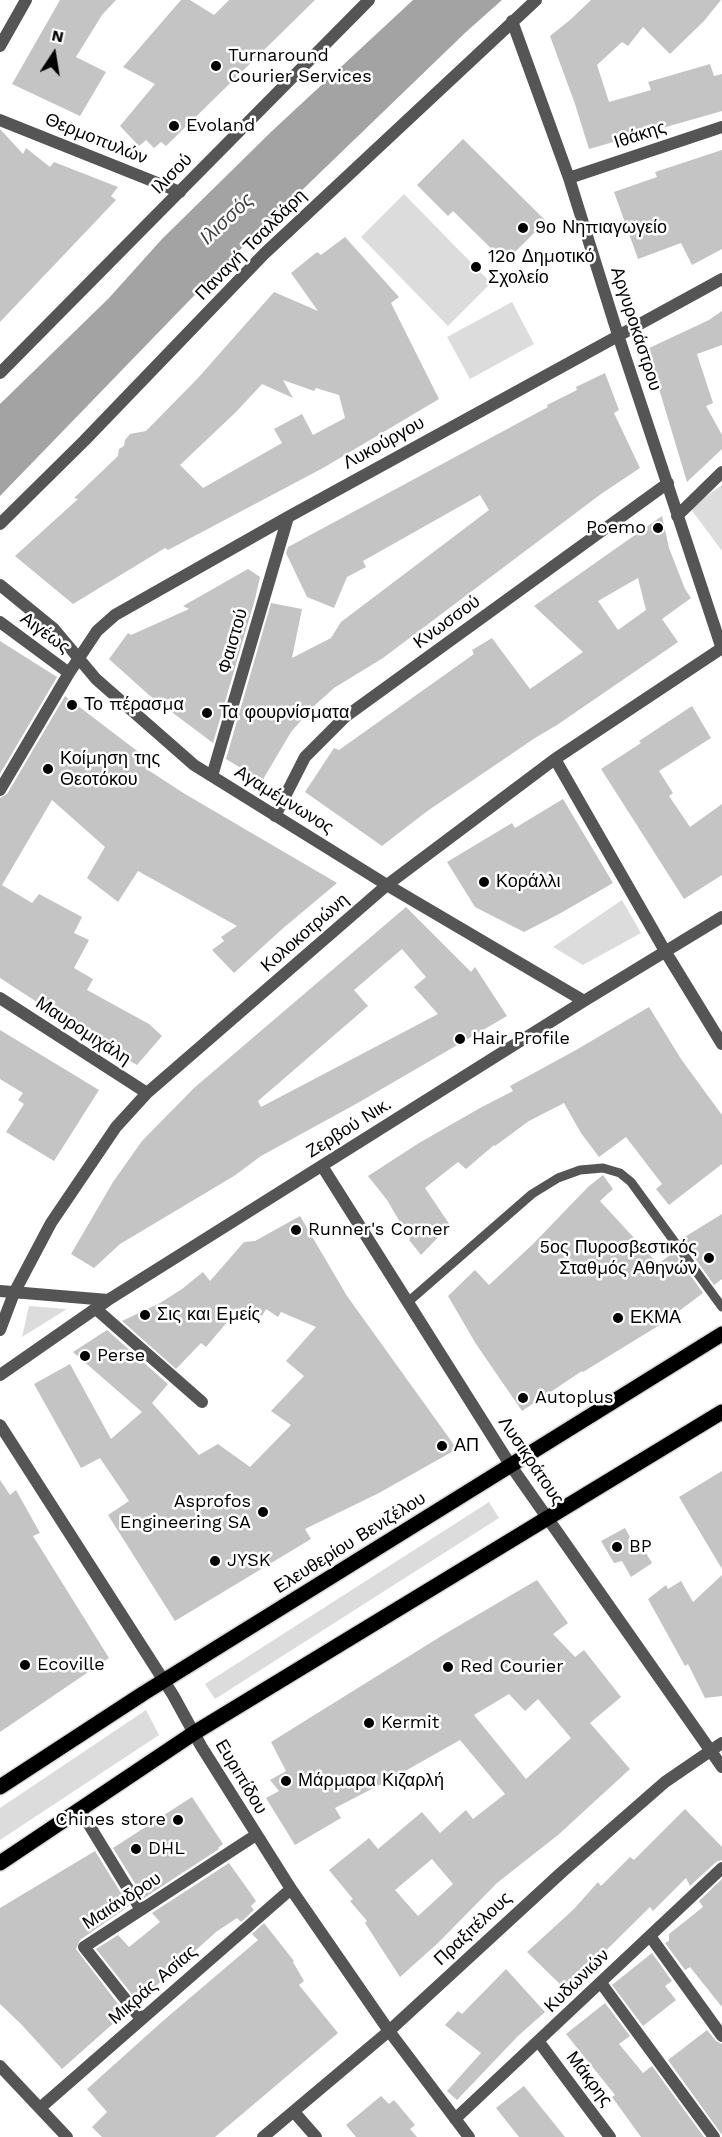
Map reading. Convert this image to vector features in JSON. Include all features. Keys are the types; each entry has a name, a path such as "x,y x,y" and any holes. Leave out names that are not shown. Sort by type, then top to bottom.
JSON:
{"main road":[{"name":"Ελευθερίου Βενιζέλου","path":"0,1787 164,1681 722,1334"},
{"path":"0,1863 194,1733 722,1412"}],"street":[{"path":"0,46 26,0"},
{"name":"Ιλισού","path":"0,373 369,0"},
{"name":"Παναγή Τσαλδάρη","path":"0,524 93,432 264,254 536,0"},
{"name":"Αργυροκάστρου","path":"512,21 569,178 618,335 722,648"},
{"name":"Θερμοπυλών","path":"0,120 180,192"},
{"name":"Ιθάκης","path":"569,178 722,127"},
{"name":"Λυκούργου","path":"0,790 78,658 98,631 115,615 288,517 722,279"},
{"path":"677,516 722,472"},
{"name":"Κνωσσού","path":"275,816 306,757 345,717 668,483"},
{"name":"Φαιστού","path":"212,776 288,517"},
{"name":"Αγαμέμνωνος","path":"0,585 54,629 96,680 194,765 387,885 584,1001"},
{"name":"Αιγέως","path":"0,622 69,673"},
{"name":"Κολοκοτρώνη","path":"0,1330 14,1293 51,1223 116,1127 147,1093 387,885 555,759 722,648"},
{"path":"555,759 665,951 722,1044"},
{"name":"Ζερβού Νικ.","path":"0,1375 108,1300 722,917"},
{"name":"Μαυρομιχάλη","path":"0,998 147,1093"},
{"name":"Λυσικράτους","path":"322,1166 511,1466 722,1767"},
{"path":"0,1292 108,1300"},
{"path":"96,1309 201,1402"},
{"name":"Ευριπίδου","path":"0,1425 164,1681 291,1889 389,2031 469,2137"},
{"name":"Πραξιτέλους","path":"263,2137 389,2031 570,1865 665,1782 722,1743"},
{"path":"80,1810 141,1910"},
{"name":"Μαιάνδρου","path":"141,2019 84,1947 256,1835"},
{"name":"Κυδωνιών","path":"455,2119 722,1868"},
{"name":"Μικράς Ασίας","path":"39,2108 291,1889"},
{"path":"650,1936 722,2036"},
{"path":"601,1983 714,2137"},
{"name":"Μάκρης","path":"539,2042 610,2137"},
{"path":"0,2066 67,2137"},
{"path":"294,2112 316,2137"}],"lane":[{"path":"408,1302 532,1194 558,1178 580,1170 603,1168 620,1173 631,1182 722,1307"}],"shaded area":[{"path":"404,194 491,283 448,326 361,237"},
{"path":"512,302 534,344 470,379 447,337"},
{"path":"722,485 722,551 690,508"},
{"path":"622,900 641,933 583,965 553,947"},
{"path":"29,1306 67,1309 22,1337"},
{"path":"489,1502 499,1518 215,1699 205,1684"},
{"path":"146,1710 159,1735 0,1840 0,1808"}],"water":[{"name":"Ιλισσός","path":"413,0 502,0 215,274 0,496 0,404 109,298 162,239 272,131"}],"building":[{"path":"60,0 116,0 102,15 76,57 106,72 80,116 12,84"},
{"path":"181,0 190,0 214,15 229,0 315,0 166,146 161,142 154,148 146,140 139,146 120,126 155,84 123,67"},
{"path":"591,0 721,0 704,21 670,54 643,27 628,46 622,42 597,65 609,102 651,90 648,82 710,64 714,76 722,74 722,111 589,149 550,36"},
{"path":"0,129 23,154 26,148 50,167 54,162 118,187 111,196 116,200 0,322"},
{"path":"463,139 546,221 505,262 453,211 448,216 417,185"},
{"path":"722,150 722,249 692,265 681,243 638,259 614,192 657,177 655,172"},
{"path":"345,237 399,297 391,303 439,399 323,468 168,550 165,548 73,604 15,556 78,499 74,498 118,456 119,449 124,446 130,434 146,431 198,378 274,292 318,311 291,273 317,252 321,255","holes":["283,380 314,391 316,388 339,395 345,418 313,435 302,414 274,429 282,443 203,488 180,465 262,384 293,398"]},
{"path":"722,311 722,345 697,354 713,403 706,406 722,435 722,449 687,482 647,349 709,320"},
{"path":"605,373 619,410 614,413 640,468 601,494 383,658 334,688 291,732 262,781 226,759 271,603 302,609 292,658 331,638 341,622 489,510 480,495 363,561 366,567 347,577 334,608 307,597 286,553 288,547 548,407 547,405 577,390 576,387"},
{"path":"662,516 669,548 685,589 691,598 662,619 678,642 426,812 382,846 305,792 334,748 339,750 474,654 472,650 492,638 530,689 583,652 534,606","holes":["638,578 646,610 618,630 598,601"]},
{"path":"248,569 260,577 213,743 149,695 109,659 128,633 131,635 189,609 183,606"},
{"path":"0,641 57,677 0,774"},
{"path":"65,696 149,760 145,768 337,883 234,973 212,950 224,941 221,937 237,926 138,871 118,902 87,878 105,847 52,800 2,885 32,903 39,894 82,917 74,933 89,940 74,968 93,979 87,990 149,1024 162,1036 137,1065 0,978 0,798 7,794"},
{"path":"692,706 711,738 659,771 673,793 669,796 690,827 722,804 722,875 684,899 601,769"},
{"path":"563,799 613,883 524,932 475,907 447,862 512,823 515,828"},
{"path":"406,907 471,972 475,967 507,1016 261,1156 234,1176 120,1244 94,1268 71,1254 113,1182 142,1141 194,1088","holes":["402,949 426,977 414,987 438,1014 261,1107 258,1101 368,1006 354,990"]},
{"path":"649,1007 681,1059 722,1115 722,1164 669,1205 656,1189 662,1184 626,1137 599,1157 581,1133 564,1103 529,1121 494,1145 466,1169 458,1162 425,1188 450,1225 421,1255 409,1240 387,1200 368,1176 419,1143 513,1091 510,1086"},
{"path":"0,1030 99,1090 54,1161 6,1132 24,1104 18,1100 23,1093 0,1079"},
{"path":"603,1175 613,1189 600,1201 658,1264 674,1252 703,1293 663,1323 582,1371 522,1411 476,1344 448,1296 475,1270 489,1285"},
{"name":"5ος Πυροσβεστικός Σταθμός Αθηνών","path":"722,1214 722,1279 714,1285 683,1238"},
{"path":"300,1216 347,1296 457,1449 379,1493 305,1529 311,1539 175,1621 108,1515 129,1501 100,1458 81,1468 34,1384 70,1364 111,1439 142,1412 73,1352 107,1330 168,1384 152,1403 199,1455 218,1444 250,1467 291,1425 271,1411 304,1376 286,1361 316,1327 281,1312 278,1317 266,1309 262,1316 248,1306 243,1313 239,1308 206,1347 201,1343 176,1369 122,1321 160,1303 203,1272 210,1281 244,1242 255,1241"},
{"path":"722,1471 722,1569 679,1497"},
{"path":"0,1480 10,1495 16,1490 40,1533 33,1536 109,1658 0,1732"},
{"path":"625,1528 634,1545 639,1541 652,1563 631,1577 622,1561 614,1563 601,1541"},
{"path":"722,1575 722,1696 705,1698 688,1664 685,1666 648,1599 666,1585 668,1589 681,1581 693,1602"},
{"path":"537,1580 568,1623 553,1634 575,1657 584,1650 621,1697 590,1723 630,1769 558,1835 497,1883 438,1943 400,1977 365,1923 367,1921 350,1901 353,1899 329,1870 369,1838 378,1849 422,1812 440,1833 466,1810 473,1819 505,1794 460,1740 335,1808 341,1818 295,1845 266,1798 279,1791 270,1780 286,1771 271,1742 443,1635","holes":["509,1694 525,1711 538,1699 571,1738 526,1779 474,1715","432,1859 453,1884 418,1916 395,1890"]},
{"path":"192,1797 223,1844 219,1849 144,1898 113,1848"},
{"path":"685,1809 722,1847 722,1860 716,1862 690,1886 686,1878 653,1911 650,1907 566,1990 527,1952 574,1909 598,1882 601,1886 630,1857 634,1860"},
{"path":"95,1851 129,1906 80,1940 76,1949 125,2013 62,2069 0,2004 0,1908"},
{"path":"229,1863 256,1901 251,1906 254,1910 241,1922 237,1918 216,1932 138,2002 96,1949 118,1935 129,1947 160,1922 152,1913"},
{"path":"722,1879 722,2007 690,1967 685,1970 665,1943 669,1941 669,1934 703,1907 699,1901"},
{"path":"264,1923 294,1961 304,1981 299,1985 338,2033 215,2137 102,2137 92,2127 107,2112 87,2089 258,1940 252,1934"},
{"path":"652,1953 672,1981 665,1986 676,2000 643,2026 612,1985"},
{"path":"506,1969 545,2012 518,2036 457,2100 447,2091 481,2053 445,2025 458,2011 462,2014"},
{"path":"605,2003 630,2036 619,2044 643,2073 652,2066 704,2137 641,2137 612,2097 615,2095 566,2034"},
{"path":"707,2030 716,2041 722,2044 722,2135 668,2060"},
{"path":"524,2086 565,2137 519,2137 496,2108"},
{"path":"381,2096 389,2104 394,2100 415,2125 410,2129 417,2137 356,2137 346,2125"}],"place":[{"name":"Turnaround Courier Services","path":"216,66"},
{"name":"Evoland","path":"174,126"},
{"name":"9ο Νηπιαγωγείο","path":"523,228"},
{"name":"12ο Δημοτικό Σχολείο","path":"476,267"},
{"name":"Poemo","path":"658,528"},
{"name":"Το πέρασμα","path":"72,705"},
{"name":"Τα φουρνίσματα","path":"207,713"},
{"name":"Κοίμηση της Θεοτόκου","path":"48,769"},
{"name":"Κοράλλι","path":"484,882"},
{"name":"Hair Profile","path":"460,1039"},
{"name":"Runner's Corner","path":"296,1230"},
{"name":"5ος Πυροσβεστικός Σταθμός Αθηνών","path":"709,1258"},
{"name":"Σις και Εμείς","path":"145,1315"},
{"name":"ΕΚΜΑ","path":"618,1318"},
{"name":"Perse","path":"85,1356"},
{"name":"Autoplus","path":"523,1398"},
{"name":"ΑΠ","path":"442,1446"},
{"name":"Asprofos Engineering SA","path":"263,1512"},
{"name":"BP","path":"617,1547"},
{"name":"JYSK","path":"215,1561"},
{"name":"Ecoville","path":"25,1665"},
{"name":"Red Courier","path":"448,1667"},
{"name":"Kermit","path":"369,1723"},
{"name":"Μάρμαρα Κιζαρλή","path":"286,1781"},
{"name":"Chines store","path":"178,1820"},
{"name":"DHL","path":"136,1849"}]}
